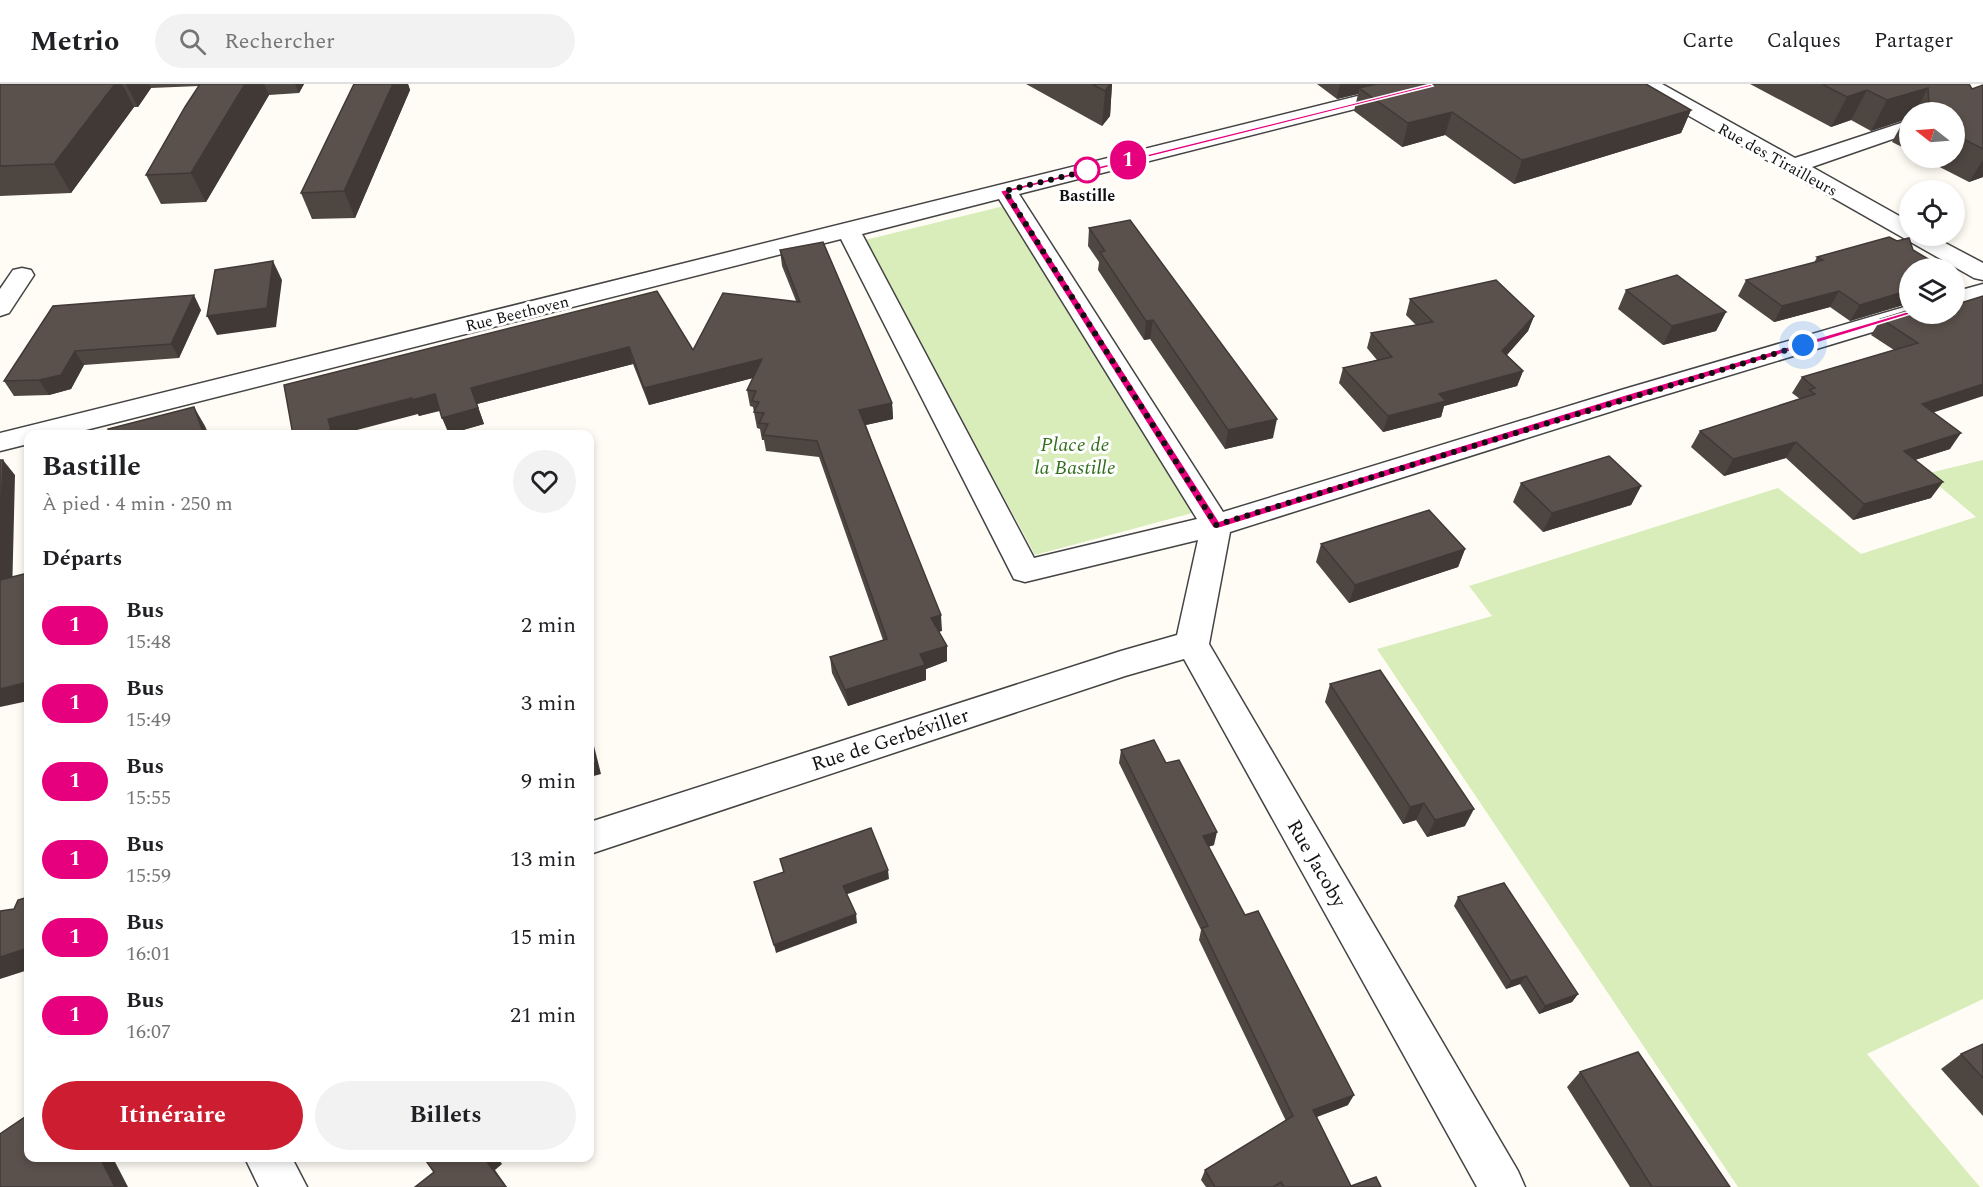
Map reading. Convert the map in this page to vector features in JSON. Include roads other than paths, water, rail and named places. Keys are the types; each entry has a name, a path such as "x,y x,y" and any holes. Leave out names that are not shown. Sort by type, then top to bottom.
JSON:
{"street":[{"name":"Rue Beethoven","path":"49,430 1431,84"},
{"name":"Rue des Tirailleurs","path":"1647,84 1899,226"},
{"path":"1791,167 1899,130"},
{"path":"1005,191 1216,525 1192,644"},
{"path":"848,230 1024,571 1216,525 1631,396 1899,317"},
{"path":"1933,246 1983,273"},
{"path":"0,308 22,275"},
{"path":"1965,297 1983,292"},
{"name":"Rue Beethoven","path":"0,442 24,436"},
{"name":"Rue de Gerbéviller","path":"594,837 1121,664 1192,644"},
{"name":"Rue Jacoby","path":"1192,644 1502,1187"},
{"path":"269,1162 284,1187"}],"place":[{"name":"Bastille","path":"1087,170"}],"park label":[{"name":"Place de la Bastille","path":"1075,456"}]}
